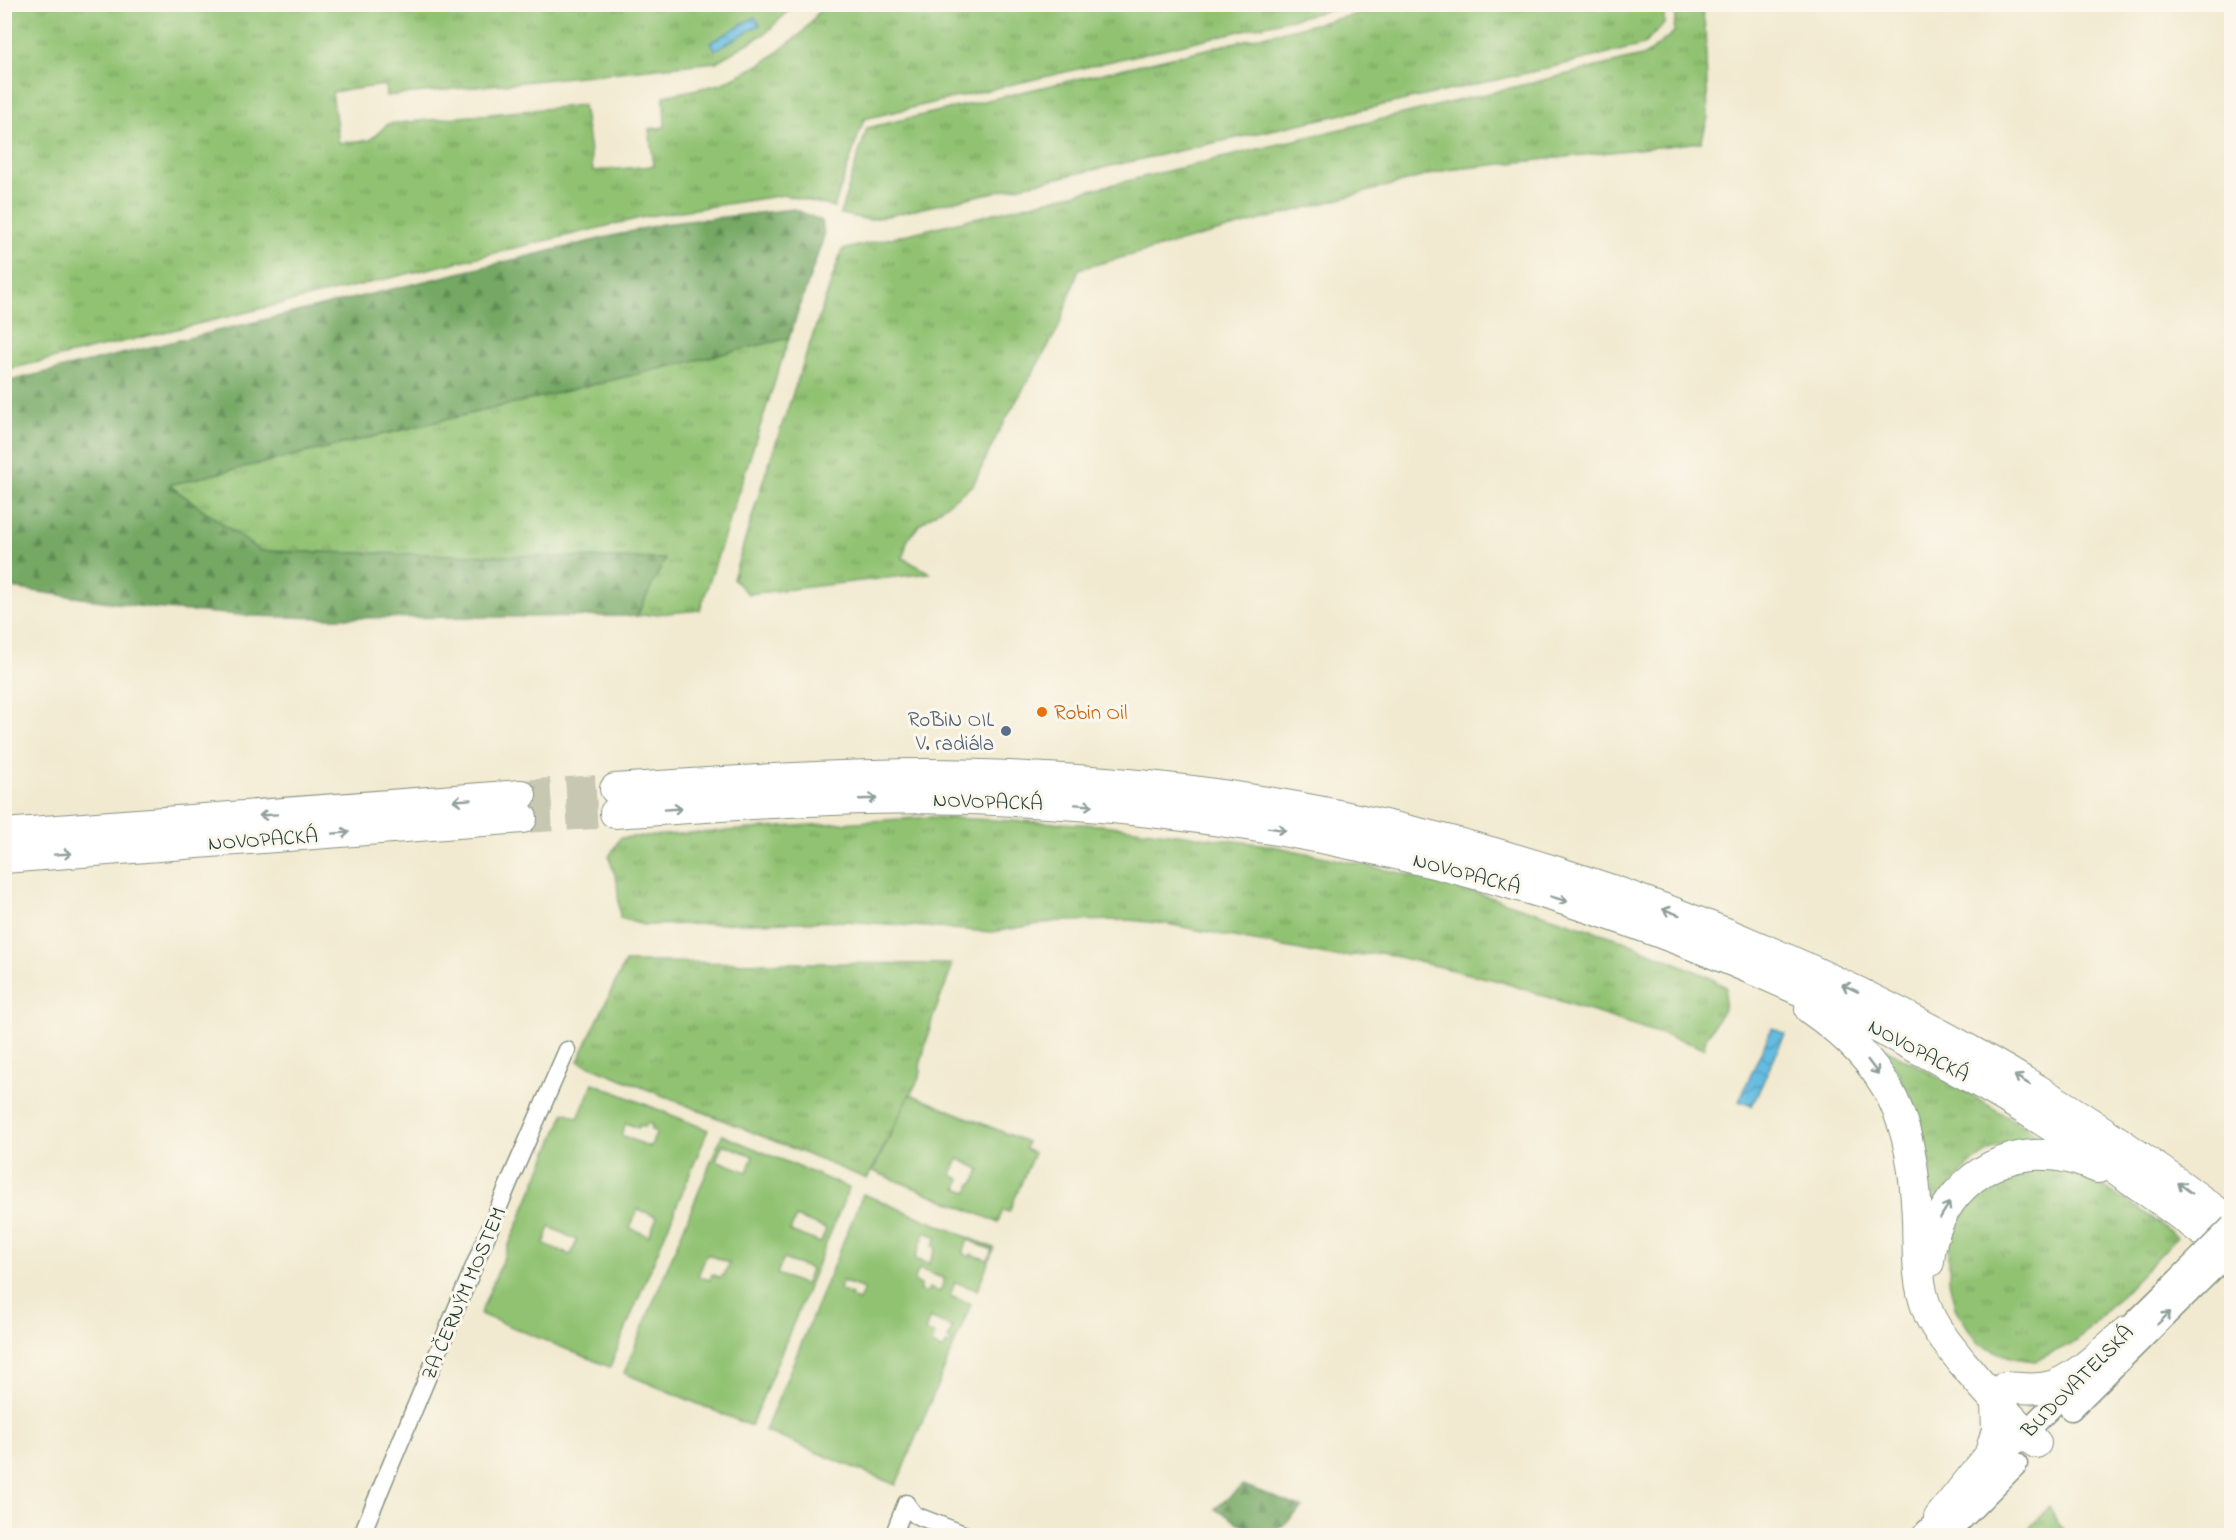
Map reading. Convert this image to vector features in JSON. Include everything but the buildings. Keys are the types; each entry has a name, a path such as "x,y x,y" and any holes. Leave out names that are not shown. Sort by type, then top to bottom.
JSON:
{"highway":[{"name":"NOVOPACKÁ","path":"2232,1225 2177,1182 2047,1095 1880,1002 1760,947 1679,915 1598,886 1486,851 1301,809 1199,793 1107,783 989,776 878,775 615,801 783,802 881,798 993,800 1104,807 1198,817 1301,833 1382,850 1476,874 1586,907 1745,967 1867,1022 1967,1075 2080,1144 2148,1190 2232,1252"},
{"name":"NOVOPACKÁ","path":"4,834 521,807 4,858"},
{"path":"1745,967 1807,1007 1840,1032 1870,1062 1890,1094 1905,1126 1912,1156 1919,1274 1926,1307 1943,1338 2036,1432"},
{"path":"1935,1530 1989,1456 1996,1430 2001,1395 1951,1333 1935,1301 1929,1275 1930,1248 1939,1220 1952,1198 1971,1179 1994,1165 2043,1154 2072,1158 2148,1190"},
{"path":"2001,1395 2055,1385 2072,1375 2126,1332"}],"street":[{"name":"ZA ČERNÝM MOSTEM","path":"361,1536 567,1050"},
{"name":"BUDOVATELSKÁ","path":"1935,1530 2183,1287 2232,1225"},
{"name":"BUDOVATELSKÁ","path":"2036,1432 2126,1332 2232,1252"},
{"path":"893,1536 906,1503 915,1515 969,1536"}],"green space":[{"path":"1664,4 1664,24 1643,45 1540,70 869,220 840,214 867,128 1396,5"},
{"path":"4,5 794,5 766,33 716,62 386,96 385,85 332,92 339,143 370,140 388,124 583,105 593,171 654,166 649,129 665,127 664,96 721,84 763,63 803,32 824,5 1351,5 864,119 834,207 784,195 649,216 5,370"},
{"path":"1676,5 1701,5 1705,27 1708,118 1701,142 1447,170 1079,269 1058,329 1000,429 973,485 920,524 907,541 903,558 930,573 748,594 733,579 764,478 842,250 1646,55 1674,32"},
{"path":"794,209 822,221 824,236 789,338 169,485 260,551 665,559 637,616 327,618 252,616 152,608 5,587 5,382 662,224"},
{"path":"789,338 700,610 637,616 664,559 260,551 169,485"},
{"path":"930,817 1102,825 1268,845 1444,882 1616,938 1707,976 1726,987 1724,1009 1706,1038 1704,1048 1499,981 1381,953 1336,957 1167,924 1129,920 1059,921 991,932 848,921 643,925 620,918 617,881 609,857 620,838"},
{"path":"625,962 951,964 951,970 932,1020 919,1078 867,1179 578,1061"},
{"path":"1880,1046 1959,1088 2047,1140 2014,1142 1988,1152 1957,1178 1931,1209 1926,1142 1914,1104"},
{"path":"593,1083 708,1130 610,1367 480,1314 565,1112 578,1118","holes":["626,1123 638,1128 640,1125 645,1127 647,1123 652,1125 651,1130 657,1132 650,1147 621,1135","638,1209 657,1217 649,1236 630,1228","550,1227 577,1240 571,1255 544,1244"]},
{"path":"910,1094 1027,1142 1025,1149 1034,1153 1009,1212 1003,1210 998,1222 873,1171","holes":["958,1159 980,1169 968,1192 957,1188 960,1179 951,1175"]},
{"path":"722,1135 849,1188 751,1426 624,1373","holes":["723,1144 753,1156 747,1172 716,1160","796,1217 826,1229 821,1243 790,1231","707,1254 729,1263 724,1276 720,1278 712,1274 710,1280 698,1276","783,1259 811,1269 805,1285 777,1274"]},
{"path":"2026,1167 2054,1169 2087,1179 2135,1206 2177,1237 2077,1341 2035,1361 2013,1358 1979,1345 1955,1308 1949,1281 1949,1244 1961,1212 2002,1175"},
{"path":"863,1194 994,1248 977,1290 955,1282 950,1296 971,1304 896,1485 765,1431","holes":["925,1232 937,1237 933,1246 936,1248 929,1264 915,1259","968,1240 992,1250 988,1260 962,1253","919,1269 945,1279 940,1292 929,1288 926,1293 919,1290 921,1285 914,1281","842,1281 864,1289 859,1301 851,1298 852,1295 839,1290","930,1318 953,1328 948,1339 952,1341 950,1345 946,1344 944,1350 932,1345 935,1335 925,1331"]},
{"path":"1243,1485 1303,1508 1276,1531 1260,1535 1215,1509"},
{"path":"2049,1507 2059,1525 2069,1535 2023,1535"}],"water":[{"path":"755,17 760,25 715,50 711,42"},
{"path":"1772,1028 1785,1034 1752,1106 1739,1101"}],"tunnel":[{"path":"521,795 615,789"},
{"path":"522,818 615,813"}],"place":[{"name":"Robin Oil","path":"1042,712"},
{"name":"RoBiN OIL V. radiála","path":"1006,731"}]}
